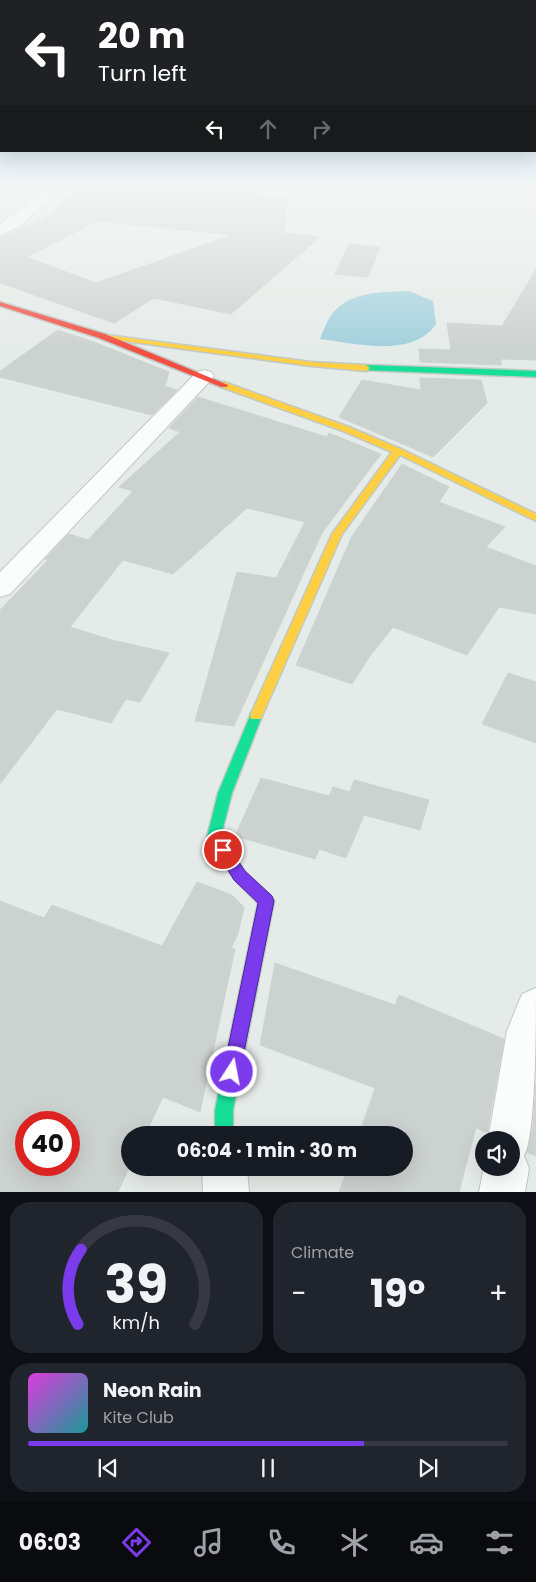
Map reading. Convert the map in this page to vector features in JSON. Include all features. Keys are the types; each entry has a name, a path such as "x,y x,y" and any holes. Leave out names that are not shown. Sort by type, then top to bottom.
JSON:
{"main road":[{"path":"0,304 102,336 260,399 346,429 398,451 536,518"},
{"path":"102,336 311,364 366,368 536,374"},
{"path":"224,1126 224,1110 266,901 240,876 214,837 225,793 249,732 337,534 398,451"}],"street":[{"path":"0,588 204,376"},
{"path":"511,1131 528,1031 536,1007"},
{"path":"225,1176 226,1192"},
{"path":"502,1192 505,1176"}],"water":[{"path":"409,291 433,301 436,324 426,335 413,342 382,346 320,339 332,314 339,306 348,301 367,294"}],"building":[{"path":"0,241 59,241 27,257 96,283 216,241 316,241 231,314 154,298 114,323 0,283"},
{"path":"349,244 380,247 368,277 335,274"},
{"path":"536,269 536,360 501,359 501,365 420,362 419,349 451,350 447,323 502,326"},
{"path":"58,330 94,342 169,372 165,386 177,390 152,415 0,377 0,371"},
{"path":"420,378 481,380 487,403 433,457 339,417 362,380 421,390"},
{"path":"198,397 327,437 329,433 381,454 322,533 234,726 195,721 237,572 276,578 305,522 247,508 173,574 123,560 70,627 112,640 169,653 140,702 126,699 111,723 57,709 0,784 0,610 48,560 45,559 69,534 88,540 133,491 119,487 180,432 169,428"},
{"path":"402,464 449,487 439,502 505,527 486,547 536,566 536,614 499,607 467,655 393,627 370,656 352,684 296,665 352,536"},
{"path":"508,673 536,682 536,743 482,724"},
{"path":"261,778 329,796 333,787 350,792 354,780 429,800 420,830 364,815 346,858 319,849 315,859 235,836"},
{"path":"197,882 232,895 244,907 238,934 231,948 235,949 200,1112 163,1097 149,1126 121,1126 121,1176 125,1176 118,1192 0,1192 0,901 44,918 52,905 162,946"},
{"path":"275,963 395,1005 399,995 504,1039 487,1131 476,1128 459,1192 339,1192 345,1176 413,1176 413,1126 362,1126 375,1088 260,1045"},
{"path":"536,1084 536,1156 527,1152 533,1127"}],"traffic: fast":[{"path":"366,368 536,374"},
{"path":"224,1126 224,1110 266,901 240,876 214,837 225,793 256,716"}],"traffic: slow":[{"path":"102,336 311,364 366,368"},
{"path":"224,385 346,429 398,451 536,518"},
{"path":"256,716 337,534 398,451"}],"traffic: jam":[{"path":"0,304 102,336 224,385"}],"route":[{"path":"223,850 240,876 266,901 232,1072"}]}
